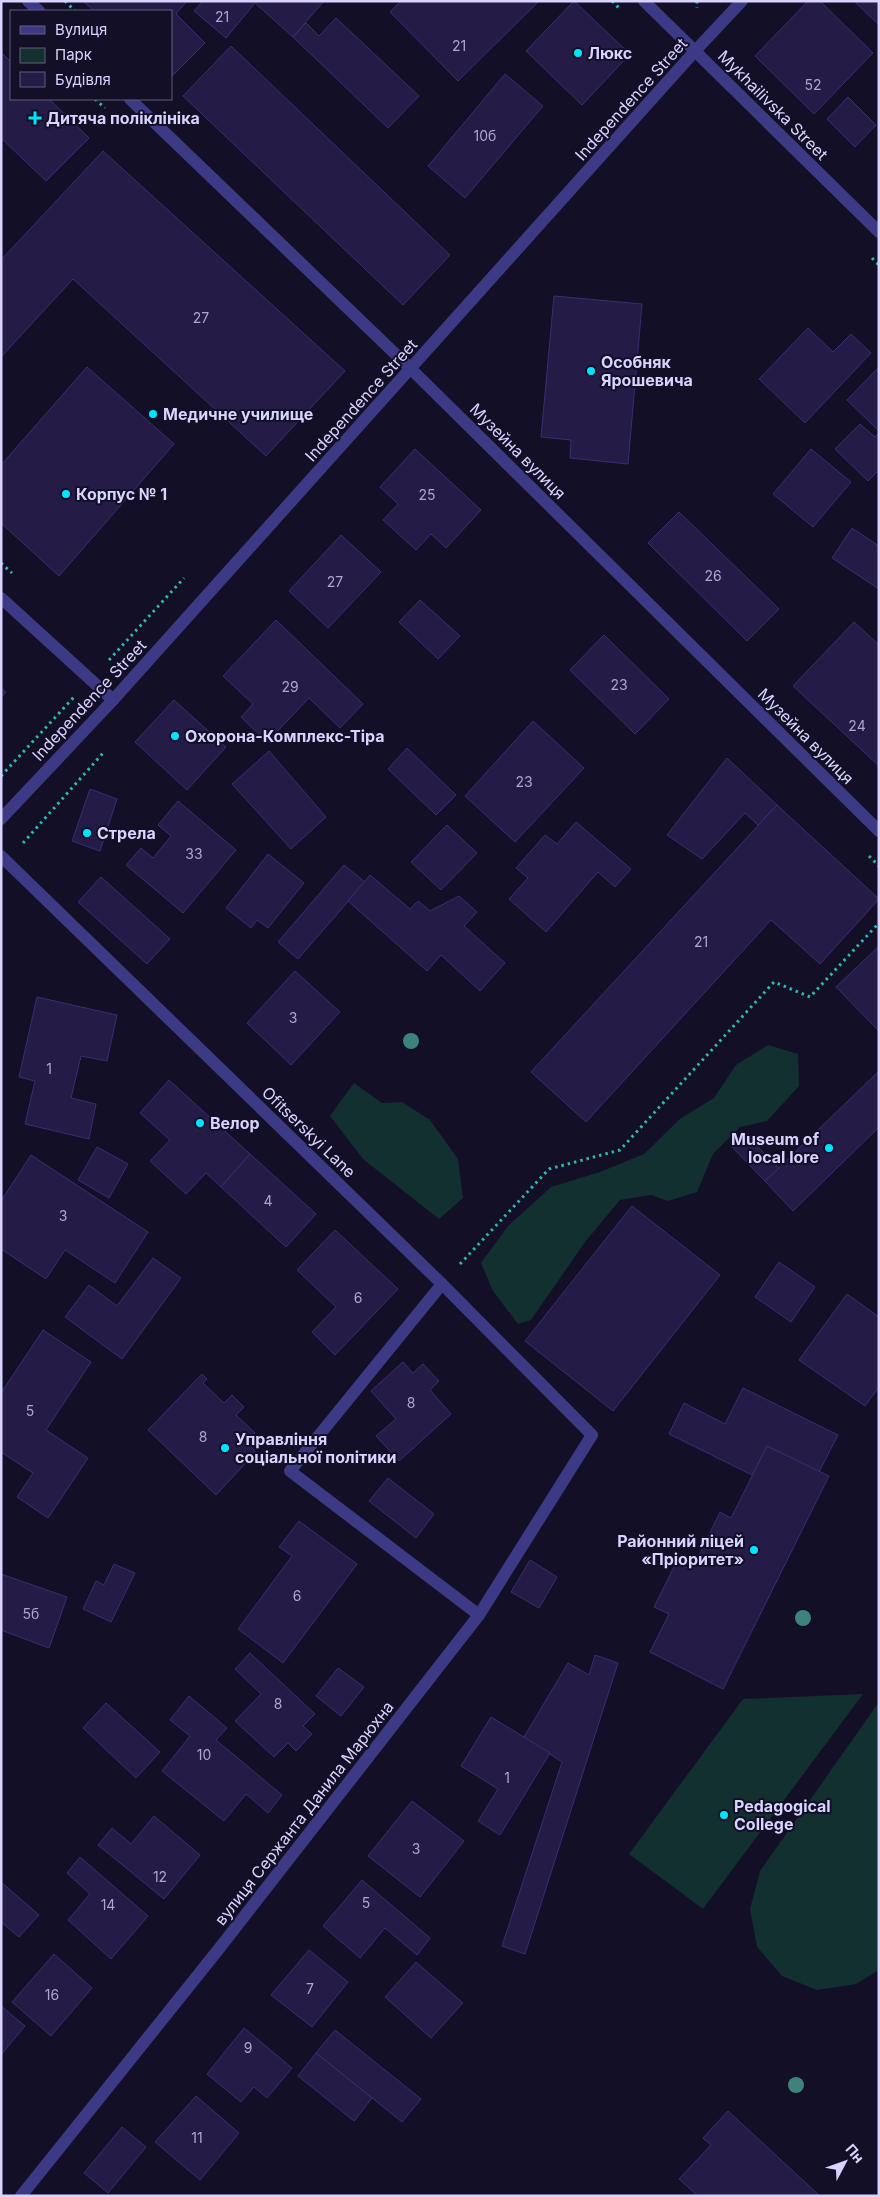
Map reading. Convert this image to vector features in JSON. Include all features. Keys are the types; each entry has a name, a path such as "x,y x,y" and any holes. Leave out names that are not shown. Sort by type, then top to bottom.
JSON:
{"street":[{"path":"28,1 38,10"},
{"name":"Mykhailivska Street","path":"644,1 879,232"},
{"name":"Independence Street","path":"1,819 113,700 742,1"},
{"name":"Музейна вулиця","path":"131,100 411,369 879,831"},
{"path":"1,598 113,700"},
{"name":"Ofitserskyi Lane","path":"1,856 442,1284 592,1434"},
{"path":"442,1284 290,1471 479,1615"},
{"name":"вулиця Сержанта Данила Марюхна","path":"21,2196 224,1942 479,1615 592,1434"}],"path":[{"path":"65,1 74,10"},
{"path":"442,1284 548,1169 620,1150 774,982 810,997 879,923"}],"green space":[{"path":"768,1045 798,1054 799,1086 767,1121 740,1127 713,1154 697,1192 668,1201 651,1195 620,1200 585,1242 531,1320 518,1324 493,1291 481,1263 508,1226 551,1187 600,1172 644,1154 681,1118 714,1098 736,1065"},
{"path":"354,1083 382,1103 402,1102 430,1120 458,1159 463,1198 439,1219 363,1159 330,1116"},
{"path":"863,1694 703,1909 629,1854 743,1699"},
{"path":"879,1702 879,1970 856,1984 817,1990 782,1976 757,1947 750,1909 760,1871"}],"building":[{"path":"83,1 187,1 176,14 205,43 172,76 172,10 93,10"},
{"path":"203,1 324,1 293,37 255,3 226,38 194,11"},
{"path":"401,1 539,1 458,81 390,12"},
{"name":"Люкс","path":"574,1 630,54 582,105 526,51"},
{"path":"808,1 820,1 873,53 814,114 755,56"},
{"path":"854,1 879,1 879,25"},
{"path":"336,18 419,96 388,128 293,37 306,23 319,36"},
{"path":"231,46 450,255 403,305 183,96"},
{"name":"Дитяча поліклініка","path":"1,52 10,61 10,100 50,100 89,138 46,181 1,138"},
{"path":"505,74 543,106 465,198 428,166"},
{"path":"848,97 876,125 855,147 827,119"},
{"path":"103,151 345,371 266,456 73,279 1,357 1,260"},
{"name":"Особняк Ярошевича","path":"554,296 642,304 628,464 570,458 571,440 541,437"},
{"path":"808,328 833,352 851,334 871,353 805,423 759,379"},
{"name":"Корпус № 1","path":"87,367 174,444 59,576 1,523 1,465"},
{"path":"879,367 879,431 847,400"},
{"path":"860,424 875,437 879,433 879,470 868,481 835,449"},
{"path":"415,449 481,510 446,548 431,534 416,550 383,520 398,504 380,487"},
{"path":"811,449 851,482 813,527 773,494"},
{"path":"679,512 779,609 747,641 648,543"},
{"path":"852,528 879,546 879,589 832,558"},
{"path":"341,535 381,572 328,628 289,591"},
{"path":"420,600 460,636 438,659 399,622"},
{"path":"276,620 363,704 340,728 309,698 267,742 241,717 253,704 223,676"},
{"path":"854,622 879,645 879,766 793,686"},
{"path":"604,635 669,699 635,734 570,670"},
{"path":"1,688 6,692 1,698"},
{"path":"174,700 226,747 187,790 135,742"},
{"path":"533,721 584,768 515,842 465,796"},
{"path":"407,748 456,795 436,815 388,769"},
{"path":"269,751 326,817 291,849 232,784"},
{"path":"727,758 777,805 758,825 745,813 702,859 667,835"},
{"path":"90,789 117,799 100,851 72,841"},
{"path":"178,801 236,850 183,913 126,865 141,848 153,858 171,836 158,825"},
{"path":"777,805 879,899 820,964 771,920 586,1122 531,1072"},
{"path":"576,822 631,869 615,887 598,872 546,932 509,899 528,878 516,868 545,835 557,844"},
{"path":"447,825 477,853 441,890 411,862"},
{"path":"268,854 304,883 268,928 257,920 251,928 226,908"},
{"path":"344,865 365,882 298,959 278,942"},
{"path":"370,875 410,909 418,901 430,911 459,896 477,912 464,926 505,963 480,991 441,955 427,971 348,901"},
{"path":"101,877 170,939 147,964 78,902"},
{"path":"879,946 879,1031 836,987"},
{"path":"295,971 340,1012 291,1065 247,1023"},
{"path":"37,997 117,1015 107,1061 81,1056 71,1098 96,1104 89,1139 25,1124 35,1081 19,1077"},
{"name":"Museum of local lore","path":"879,1071 879,1127 793,1211 765,1181"},
{"path":"169,1080 250,1154 221,1187 206,1173 186,1194 150,1161 170,1140 140,1113"},
{"path":"745,1134 779,1168 765,1181 732,1147"},
{"path":"97,1147 128,1164 109,1198 78,1180"},
{"path":"250,1154 316,1214 286,1247 221,1187"},
{"path":"31,1155 148,1232 115,1283 65,1250 46,1279 1,1249 1,1201"},
{"path":"632,1206 720,1275 613,1411 525,1341"},
{"path":"335,1230 398,1289 335,1355 312,1332 336,1307 297,1270"},
{"path":"153,1258 181,1278 122,1359 65,1317 89,1285 117,1306"},
{"path":"779,1262 815,1287 791,1322 755,1297"},
{"path":"847,1294 879,1317 879,1387 865,1406 799,1360"},
{"path":"43,1330 91,1362 46,1430 88,1458 48,1518 17,1497 33,1473 1,1452 1,1393"},
{"path":"403,1362 413,1373 423,1364 439,1381 430,1390 451,1414 399,1461 376,1436 396,1419 371,1391"},
{"path":"202,1374 207,1379 203,1383 224,1403 232,1395 244,1407 236,1415 255,1433 246,1442 256,1452 216,1495 148,1430"},
{"path":"743,1388 838,1435 819,1472 767,1446 752,1475 669,1434 684,1403 725,1424"},
{"path":"767,1446 829,1476 723,1689 650,1652 669,1614 654,1607 676,1563 692,1570 720,1512 731,1518"},
{"path":"388,1478 434,1514 416,1538 369,1501"},
{"path":"299,1521 357,1564 283,1663 238,1629 292,1556 279,1547"},
{"path":"530,1560 557,1577 539,1608 511,1592"},
{"path":"114,1564 135,1573 111,1622 83,1609 96,1581 104,1585"},
{"path":"1,1574 67,1597 49,1648 1,1630"},
{"path":"250,1653 315,1714 303,1726 312,1734 296,1751 288,1743 274,1757 235,1721 261,1694 235,1669"},
{"path":"595,1655 618,1663 525,1954 502,1946 562,1762 524,1737 568,1663 589,1675"},
{"path":"338,1668 364,1687 341,1716 316,1696"},
{"path":"189,1696 227,1728 216,1740 282,1795 268,1813 246,1794 224,1821 162,1771 190,1736 170,1720"},
{"path":"106,1703 160,1752 136,1778 83,1728"},
{"path":"491,1717 550,1753 500,1835 478,1821 498,1789 461,1766"},
{"path":"412,1801 464,1841 420,1897 368,1856"},
{"path":"154,1816 200,1855 164,1899 98,1845 112,1828 131,1844"},
{"path":"80,1857 148,1916 111,1959 68,1920 90,1894 67,1873"},
{"path":"362,1880 430,1938 417,1955 385,1928 360,1958 323,1926"},
{"path":"1,1882 39,1915 19,1937 1,1922"},
{"path":"309,1950 348,1982 312,2027 271,1995"},
{"path":"54,1954 92,1988 51,2036 12,2002"},
{"path":"416,1962 463,2003 431,2038 385,1997"},
{"path":"1,2006 25,2026 1,2055"},
{"path":"244,2028 292,2068 267,2098 254,2087 241,2102 207,2074"},
{"path":"335,2030 421,2099 402,2122 316,2053"},
{"path":"316,2053 372,2098 354,2121 298,2076"},
{"path":"196,2096 239,2133 200,2180 155,2142"},
{"path":"728,2111 820,2196 698,2196 679,2179 711,2145 703,2138"},
{"path":"122,2127 146,2147 108,2193 84,2173"}],"place":[{"name":"Люкс","path":"578,53"},
{"name":"Дитяча поліклініка","path":"35,118"},
{"name":"Особняк Ярошевича","path":"591,371"},
{"name":"Медичне училище","path":"153,414"},
{"name":"Корпус № 1","path":"66,494"},
{"name":"Охорона-Комплекс-Тіра","path":"175,736"},
{"name":"Стрела","path":"87,833"},
{"name":"Велор","path":"200,1123"},
{"name":"Museum of local lore","path":"829,1148"},
{"name":"Управління соціальної політики","path":"225,1448"},
{"name":"Районний ліцей «Пріоритет»","path":"754,1550"},
{"name":"Pedagogical College","path":"724,1815"}]}
